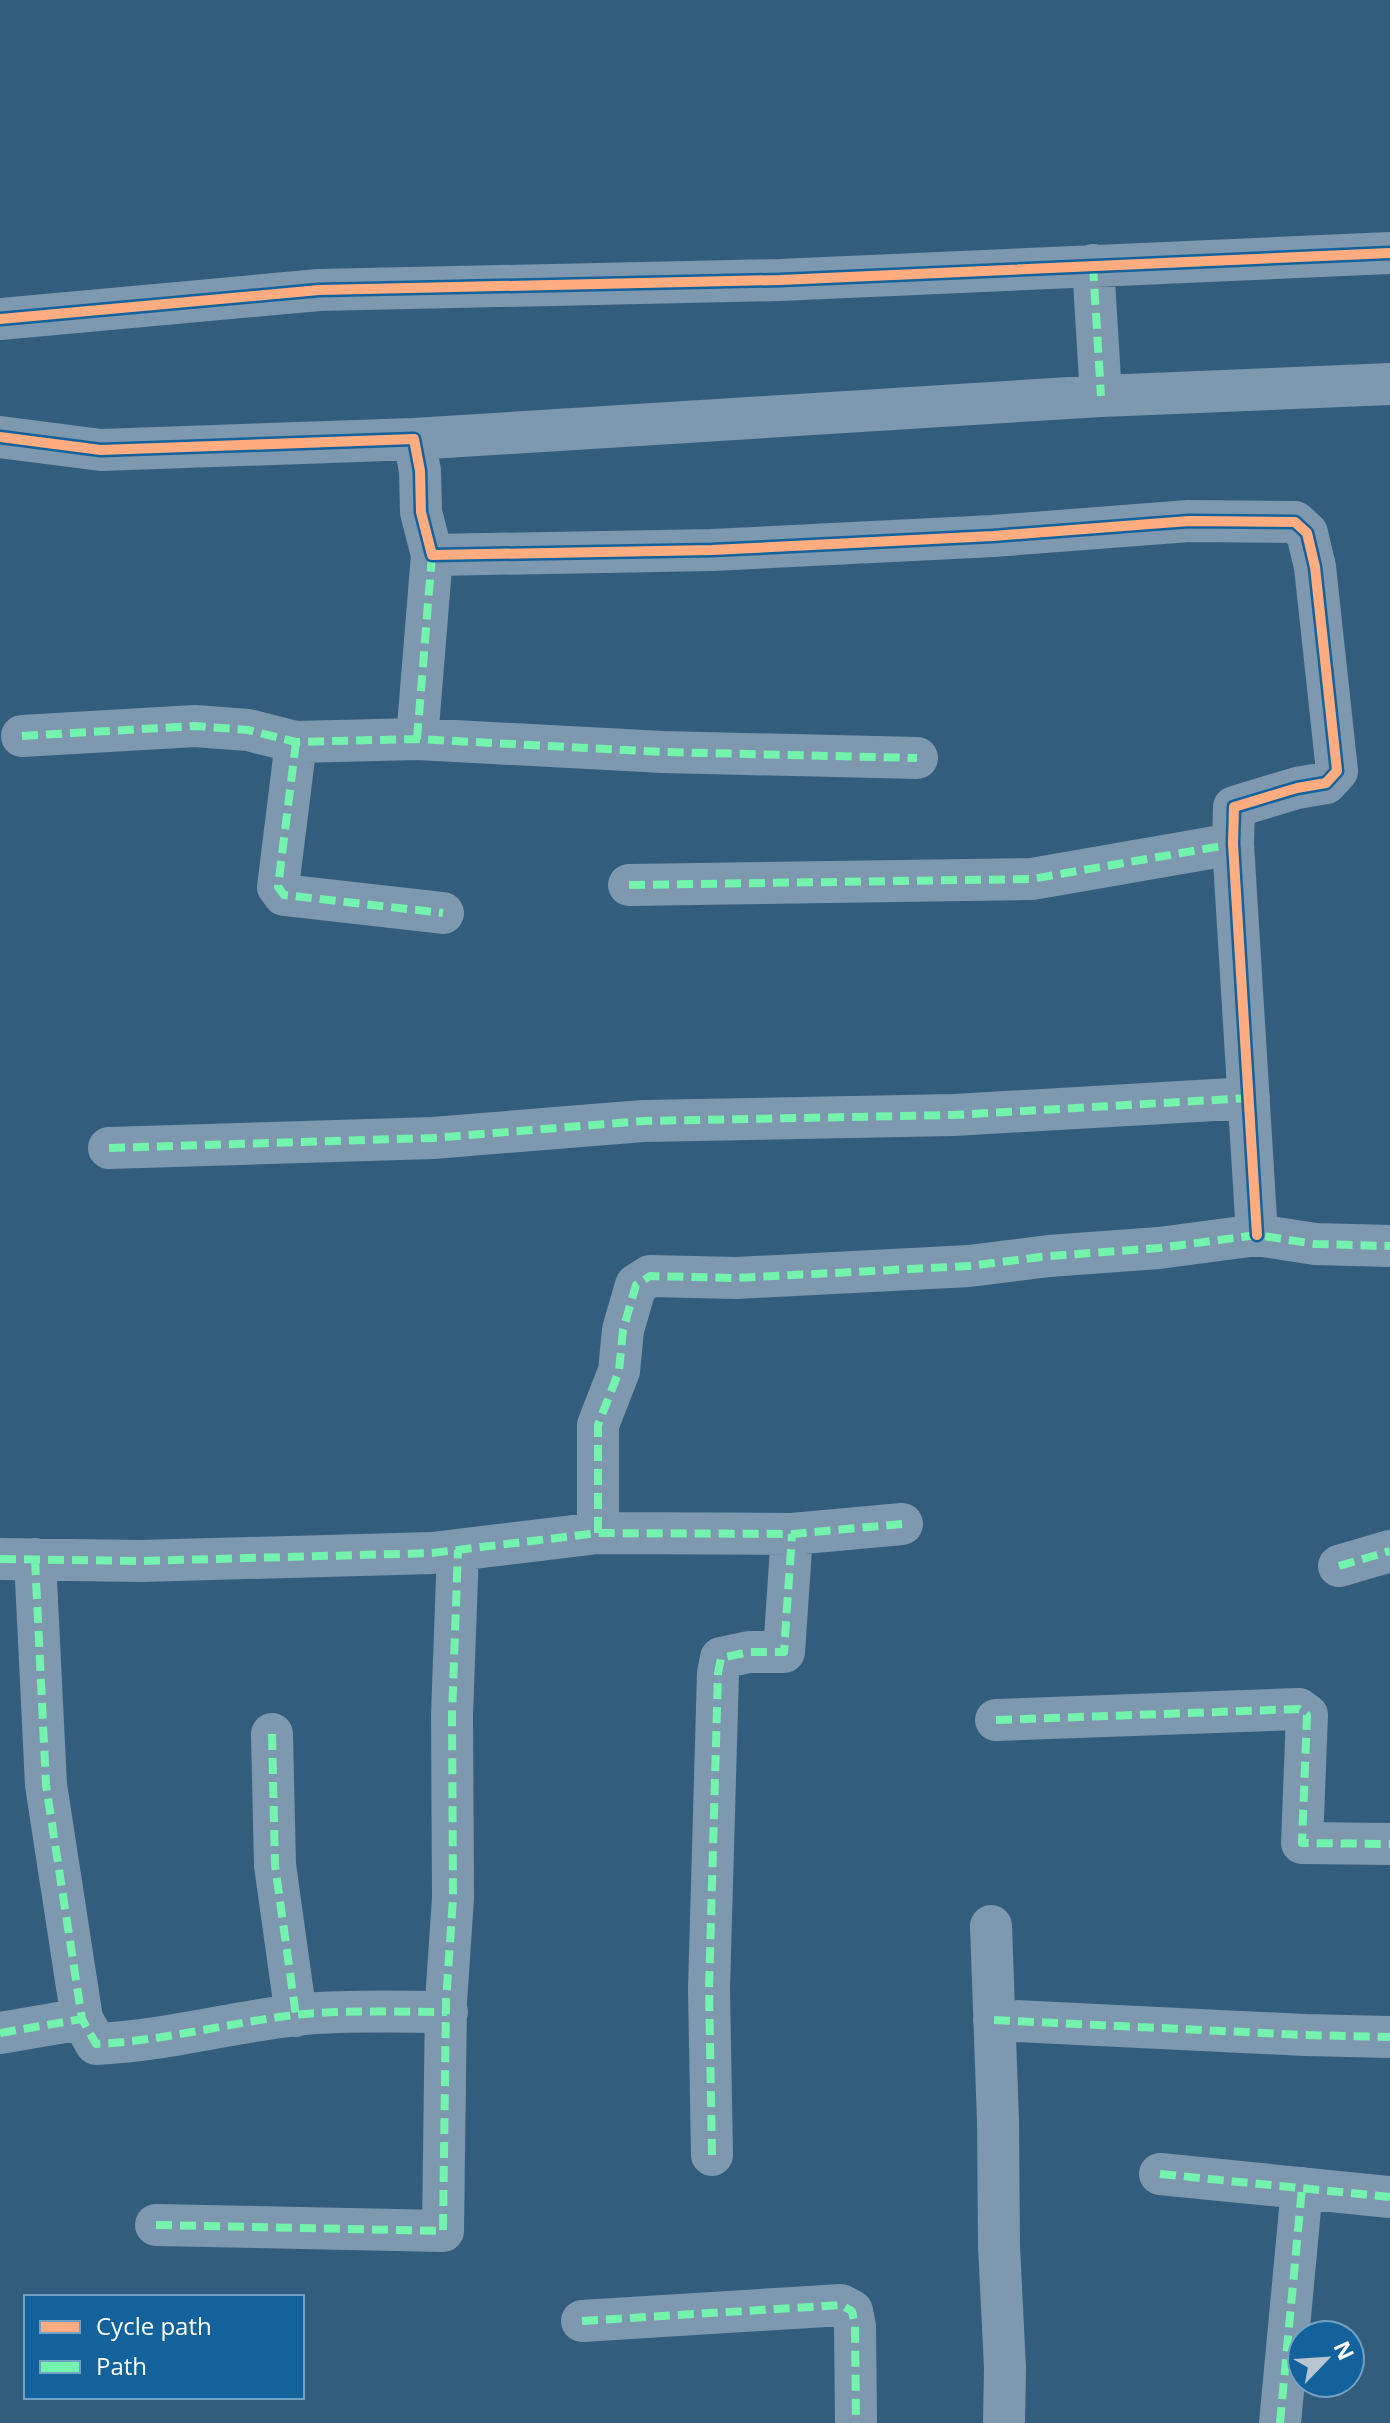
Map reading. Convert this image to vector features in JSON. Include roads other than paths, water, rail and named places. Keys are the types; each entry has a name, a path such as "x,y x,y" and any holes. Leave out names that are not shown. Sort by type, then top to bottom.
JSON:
{"street":[{"path":"0,319 319,290 780,280 1390,253"},
{"path":"1093,265 1101,396"},
{"path":"0,437 101,450 414,439 1101,396 1390,384"},
{"path":"414,439 420,471 421,512 432,555 417,739"},
{"path":"432,555 712,550 993,536 1189,521 1295,522 1307,533 1315,567 1337,771 1326,783 1297,788 1234,807 1233,844 1257,1235"},
{"path":"22,736 195,726 248,730 296,742 417,739 663,752 917,758"},
{"path":"296,742 278,887 284,895 443,913"},
{"path":"629,885 1032,879 1233,844"},
{"path":"109,1148 433,1138 643,1121 954,1115 1249,1098"},
{"path":"598,1533 598,1425 619,1371 623,1330 636,1285 650,1276 736,1278 969,1266 1049,1256 1159,1248 1257,1235 1315,1244 1390,1246"},
{"path":"447,2012 296,2016 127,2043 96,2044 82,2019 46,1785 17,1559 141,1561 432,1553 598,1533 792,1534 902,1524"},
{"path":"712,2155 709,1989 718,1673 721,1658 749,1652 784,1652 792,1534"},
{"path":"156,2225 443,2231 447,2012 453,1898 452,1715 458,1550"},
{"path":"1339,1566 1390,1551"},
{"path":"996,1720 1299,1709 1307,1715 1302,1843 1390,1844"},
{"path":"272,1734 275,1865 296,2016"},
{"path":"991,1926 1005,2368 1004,2423"},
{"path":"0,2033 82,2019"},
{"path":"994,2020 1390,2037"},
{"path":"1160,2174 1390,2197"},
{"path":"1280,2423 1302,2188"},
{"path":"582,2321 841,2305 852,2311 855,2326 856,2423"}]}
